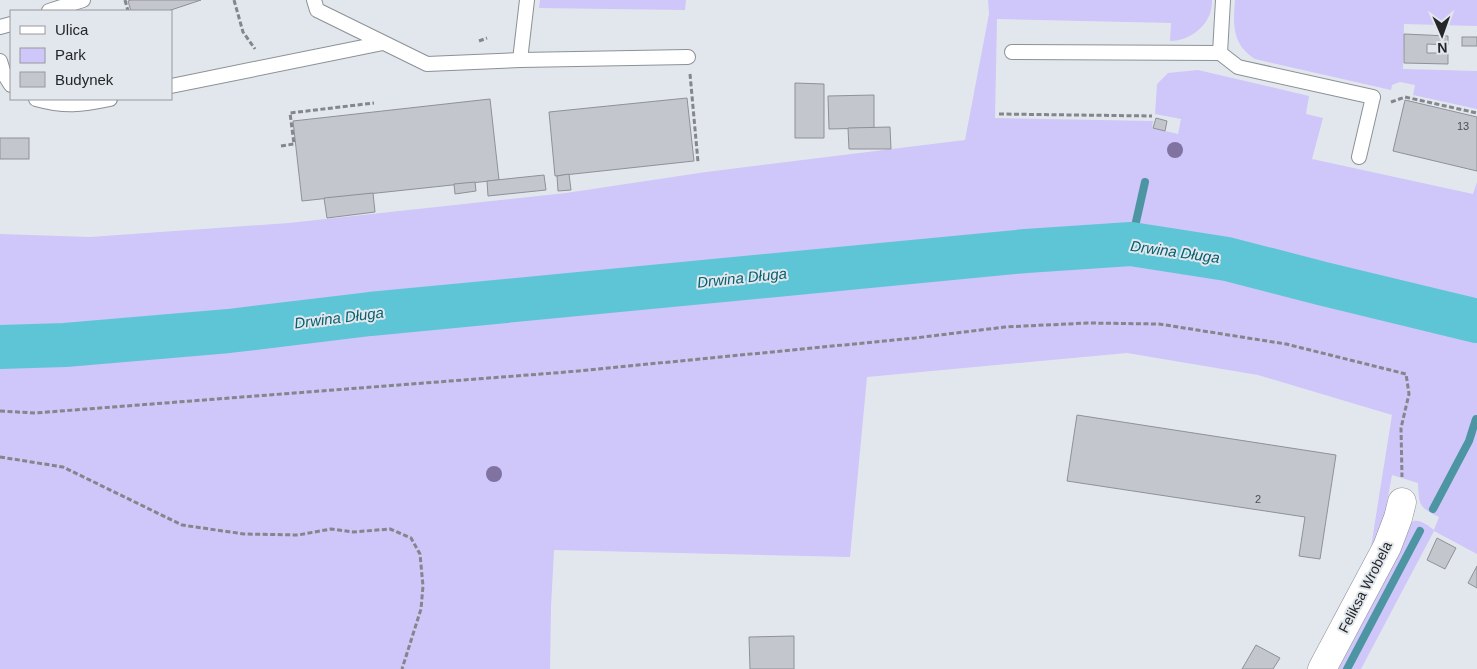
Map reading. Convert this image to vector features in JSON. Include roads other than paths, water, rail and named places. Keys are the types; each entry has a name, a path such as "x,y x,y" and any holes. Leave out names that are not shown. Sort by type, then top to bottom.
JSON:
{"street":[{"name":"Feliksa Wrobela","path":"1322,669 1387,547 1402,502"}],"lane":[{"path":"52,10 83,0"},
{"path":"314,0 317,10 427,64 520,60 688,57"},
{"path":"520,60 527,0"},
{"path":"1220,53 1223,0"},
{"path":"172,86 383,43"},
{"path":"1012,52 1220,53 1238,67 1372,98 1359,157"},
{"path":"0,61 4,74 10,83"},
{"path":"40,100 54,104 100,100"}],"waterway":[{"path":"1131,244 1145,182"},
{"name":"Drwina Długa","path":"0,347 65,345 229,331 370,314 1026,251 1131,244 1227,259 1477,321"},
{"path":"1433,509 1469,441 1476,419"},
{"path":"1347,669 1420,531"}]}
